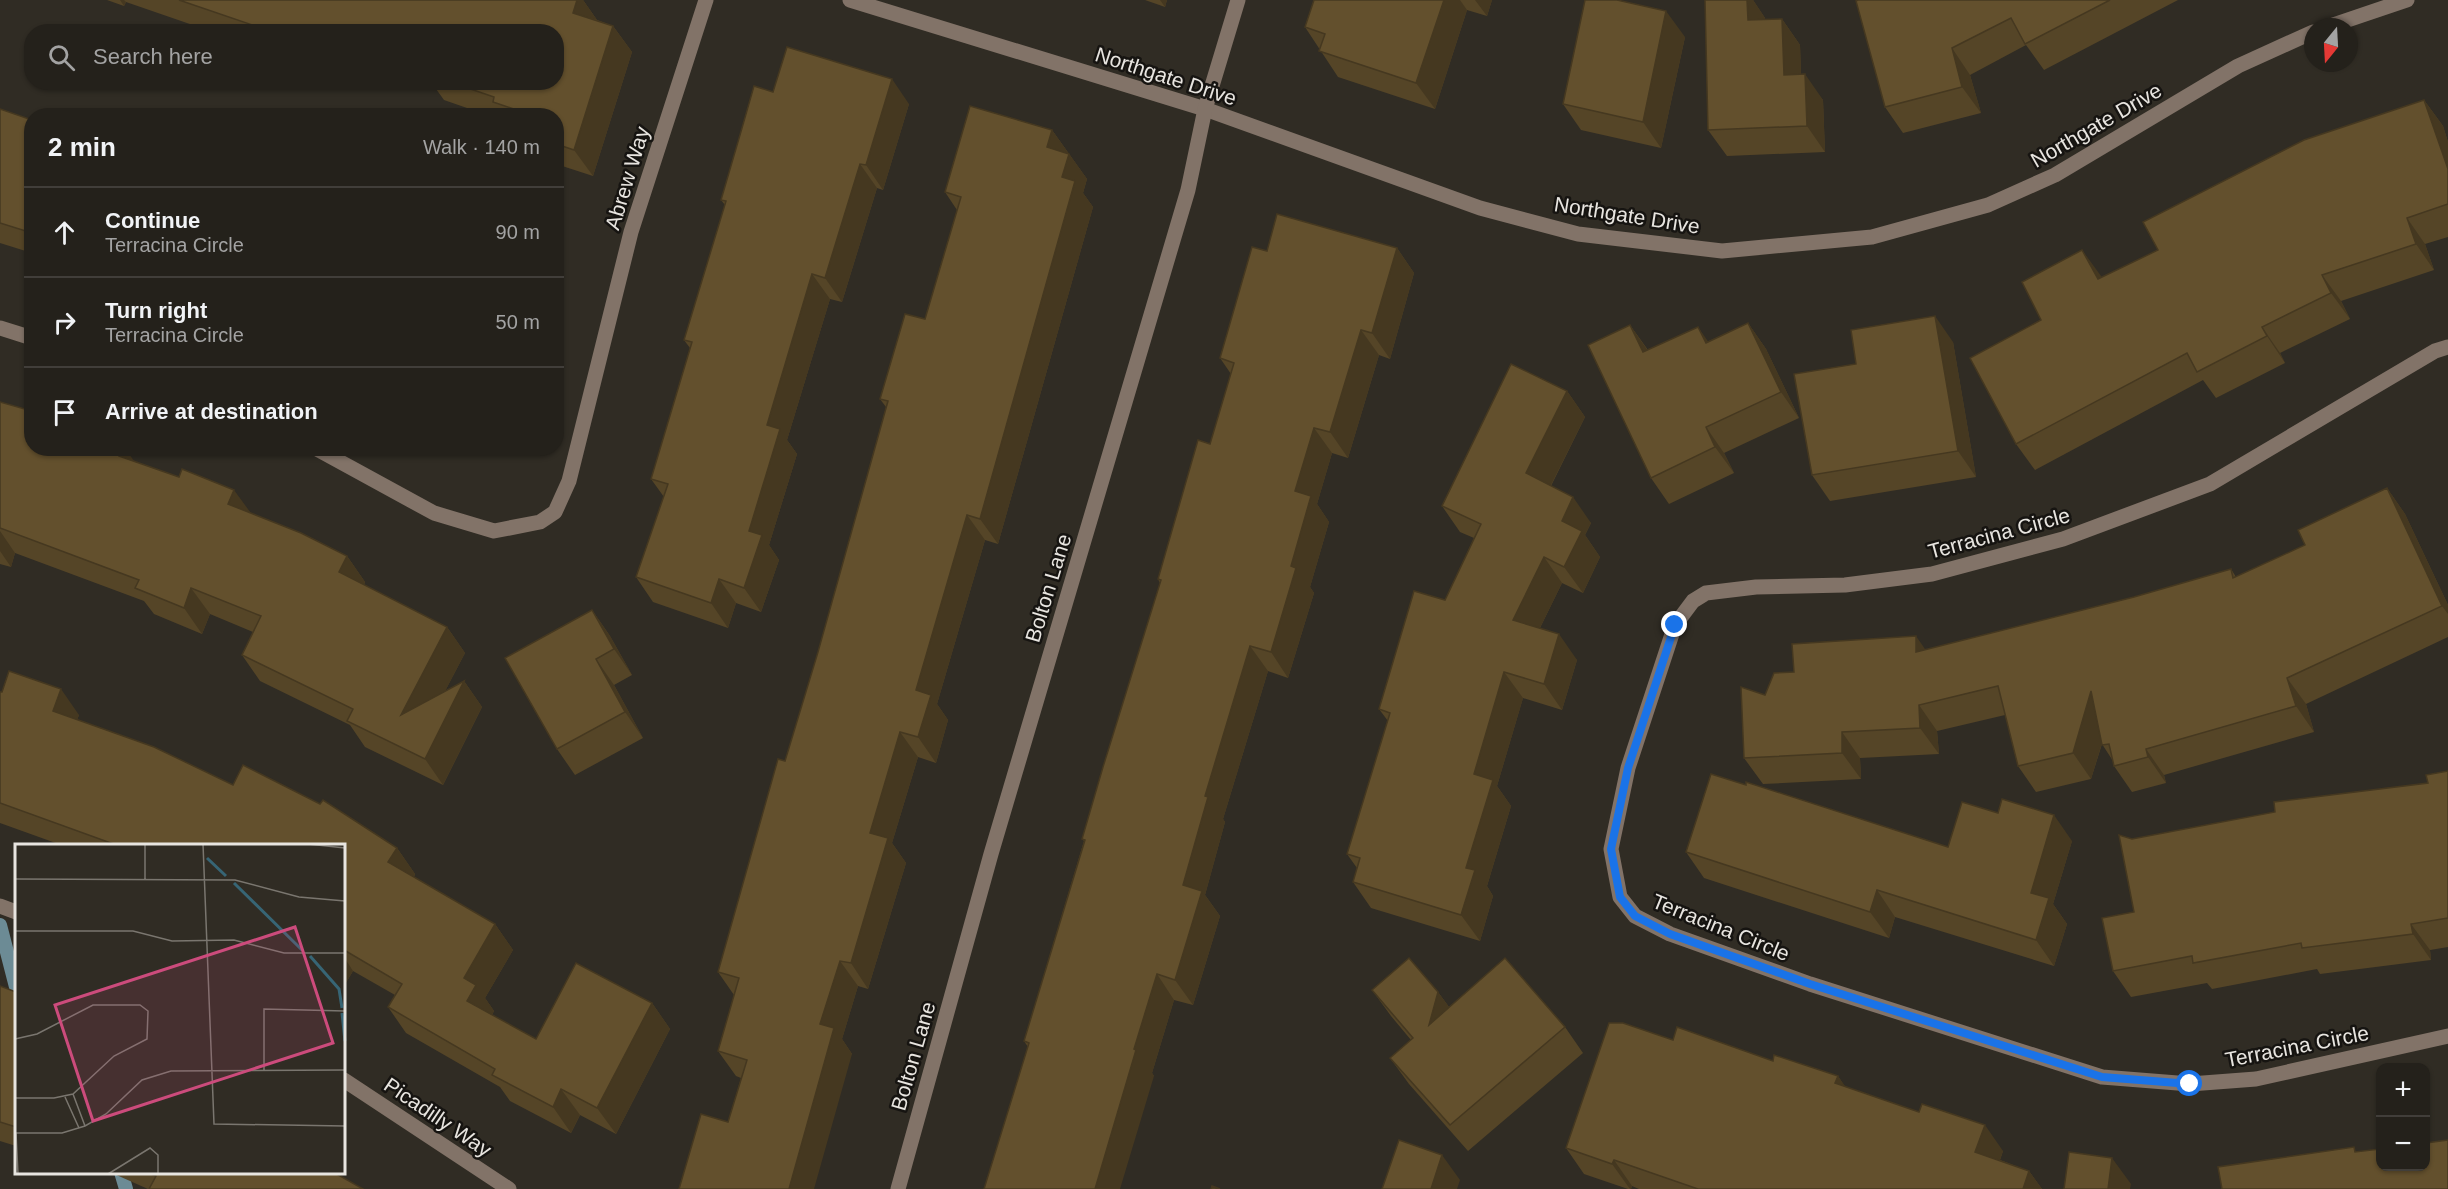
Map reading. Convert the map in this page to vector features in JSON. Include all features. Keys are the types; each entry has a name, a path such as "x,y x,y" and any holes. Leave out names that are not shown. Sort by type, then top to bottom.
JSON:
{"street":[{"name":"Abrew Way","path":"330,456 434,513 494,531 540,522 555,512 569,481 631,232 706,0"},
{"name":"Northgate Drive","path":"850,0 1204,109 1480,208 1578,234 1722,251 1872,237 1988,205 2055,175 2238,66 2304,36"},
{"name":"Bolton Lane","path":"898,1189 994,843 1188,190 1204,109 1238,0"},
{"path":"2354,18 2407,0"},
{"path":"0,328 24,336"},
{"name":"Terracina Circle","path":"2448,347 2435,351 2210,484 2063,539 1932,574 1845,585 1756,587 1706,593 1693,601 1675,625 1628,768 1611,849 1620,897 1635,916 1670,934 1810,984 2102,1077 2190,1084 2256,1079 2448,1036"},
{"path":"0,906 15,912"},
{"name":"Picadilly Way","path":"345,1081 508,1189"}],"building":[{"path":"179,0 577,0 573,13 613,26 574,150 564,147 564,108 511,108 493,102 494,97 473,90 564,90 564,24 250,24"},
{"path":"1314,0 1444,0 1416,83 1319,51 1325,34 1305,27"},
{"path":"1585,0 1617,0 1666,11 1643,122 1563,104"},
{"path":"1705,0 1747,0 1748,20 1782,19 1784,75 1805,74 1807,126 1708,130"},
{"path":"2110,0 2025,44 2011,18 1952,48 1962,87 1885,107 1856,1"},
{"path":"787,47 892,79 866,165 860,164 825,278 812,274 767,425 780,429 749,531 762,535 744,588 719,579 711,603 636,577 668,484 651,479 692,342 684,340 726,201 721,200 754,86 773,92"},
{"path":"2424,100 2448,169 2448,204 2407,218 2416,244 2322,275 2331,293 2262,327 2267,336 2197,372 2187,353 2016,444 1970,358 2041,320 2022,282 2082,250 2098,279 2158,250 2143,222 2304,140"},
{"path":"970,106 1052,130 1047,147 1069,154 1062,177 1075,181 980,519 967,515 916,690 931,695 918,737 900,732 870,833 888,838 851,963 840,961 820,1024 834,1028 789,1189 679,1189 701,1114 728,1122 747,1060 718,1051 739,978 718,972 778,759 785,761 818,652 888,401 880,399 905,314 925,319 961,197 945,192"},
{"path":"0,109 24,117 24,230 0,223"},
{"path":"1277,214 1397,248 1372,333 1361,330 1330,432 1314,428 1295,491 1311,496 1291,566 1296,568 1271,652 1250,646 1205,796 1208,797 1183,885 1202,891 1175,980 1157,974 1095,1189 984,1189 1029,1043 1024,1041 1085,840 1082,839 1103,767 1161,580 1158,579 1198,440 1210,444 1234,363 1220,358 1252,247 1267,251"},
{"path":"1935,316 1958,451 1812,475 1794,374 1856,364 1851,330"},
{"path":"1748,323 1781,392 1706,427 1715,447 1651,478 1588,345 1630,325 1643,352 1698,327 1706,343"},
{"path":"1511,364 1567,391 1526,473 1573,497 1562,521 1582,531 1564,567 1544,557 1513,620 1559,634 1544,684 1504,672 1474,774 1493,780 1466,868 1475,870 1461,915 1353,882 1360,858 1347,854 1390,713 1379,709 1414,591 1445,600 1481,524 1442,506"},
{"path":"0,402 24,409 24,456 119,456 179,477 182,469 234,490 228,504 301,533 347,556 339,572 447,627 401,715 464,681 425,759 347,721 353,709 242,655 261,616 191,588 184,608 135,588 139,580 0,528"},
{"path":"2387,488 2442,606 2287,678 2296,706 2146,749 2148,757 2114,766 2109,744 2102,745 2091,691 2073,753 2018,766 1998,686 1919,705 1920,728 1842,732 1842,753 1744,758 1741,687 1765,695 1774,673 1794,672 1792,644 1916,636 1916,652 2134,597 2231,569 2233,578 2305,545 2298,530"},
{"path":"592,610 614,649 596,659 625,712 557,749 505,658"},
{"path":"9,671 61,689 53,711 154,747 233,785 243,765 320,804 323,800 397,848 388,862 495,924 464,978 476,985 467,1001 536,1039 576,963 652,1003 597,1108 561,1089 553,1107 492,1075 495,1069 388,1007 402,984 345,951 345,844 113,844 0,803 0,692 2,692"},
{"path":"2448,771 2448,918 2411,924 2413,934 2302,948 2301,943 2193,963 2192,956 2113,971 2102,918 2134,912 2119,835 2132,839 2275,812 2274,802 2428,783 2426,775"},
{"path":"1711,774 1746,785 1746,782 1948,847 1962,802 1998,813 2002,799 2054,815 2031,893 2049,898 2036,940 1877,890 1870,912 1686,852"},
{"path":"1409,958 1438,992 1429,1025 1505,958 1565,1027 1450,1125 1390,1058 1413,1038 1372,990"},
{"path":"0,986 15,992 15,1127 0,1122"},
{"path":"1609,1023 1623,1023 1673,1040 1677,1027 1773,1061 1774,1055 1838,1076 1835,1083 1919,1112 1922,1104 1985,1125 1975,1152 2029,1171 2023,1189 1698,1189 1614,1160 1612,1164 1566,1148"},
{"path":"1399,1140 1442,1155 1431,1189 1382,1189"},
{"path":"2448,1140 2448,1189 2222,1189 2218,1167 2354,1147 2355,1152 2376,1149 2376,1171 2430,1171 2430,1142"},
{"path":"2069,1152 2112,1158 2108,1189 2064,1189"},
{"path":"151,1174 337,1174 363,1189 149,1189 156,1176"}],"waterway":[{"path":"0,925 15,983"},
{"path":"122,1174 126,1189"}],"route":[{"path":"1675,625 1628,768 1611,849 1620,897 1635,916 1670,934 1810,984 2102,1077 2190,1084"}]}
